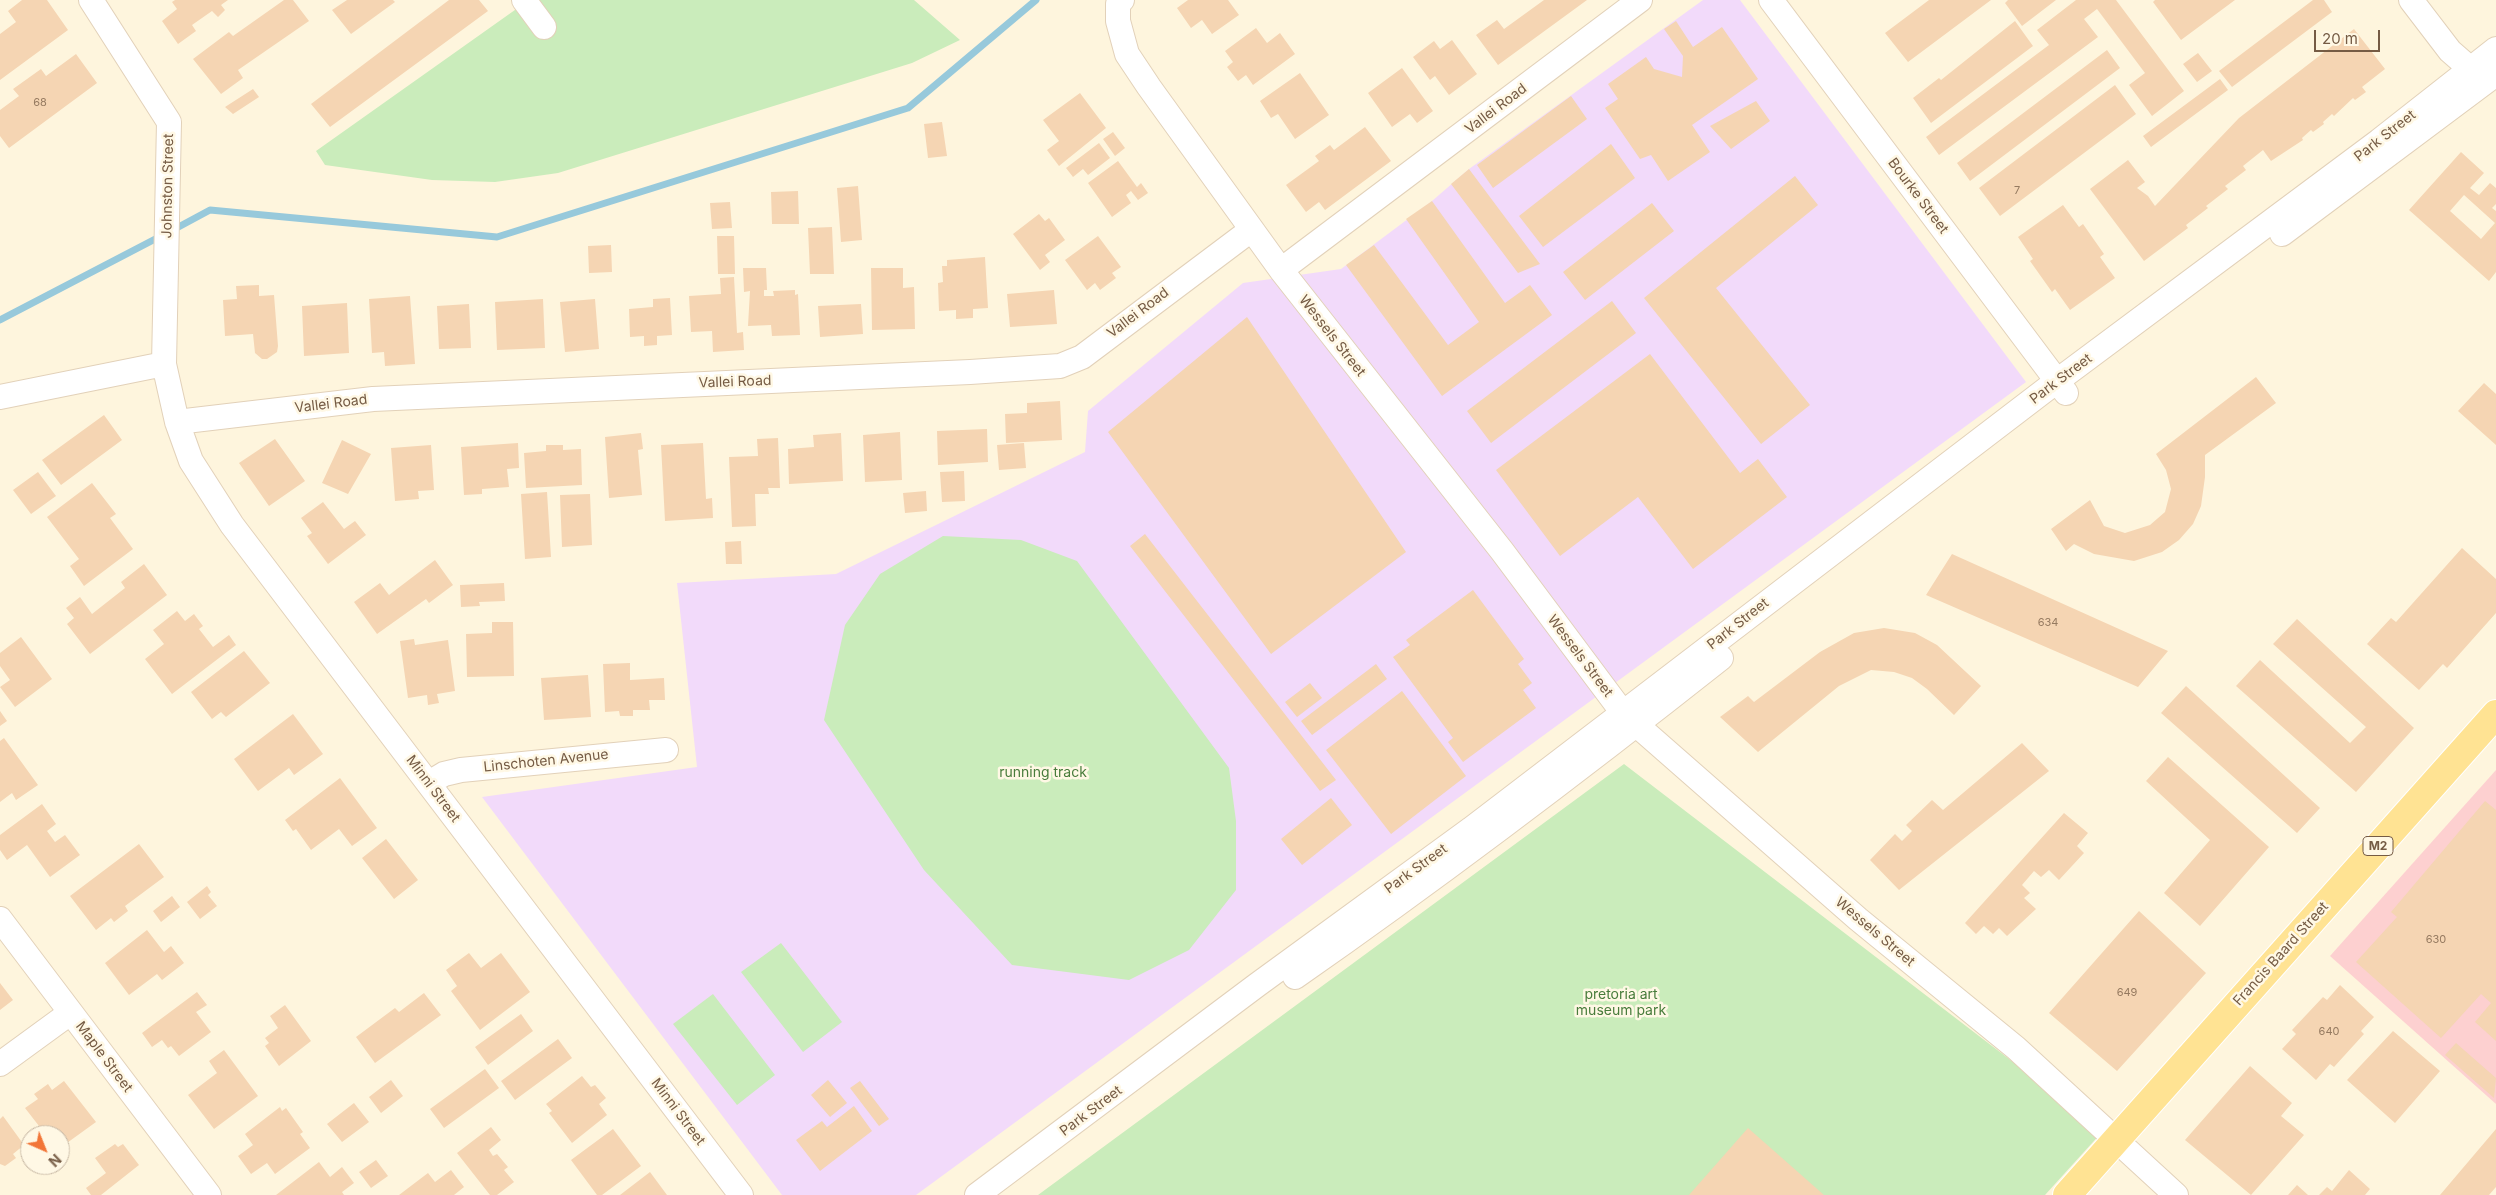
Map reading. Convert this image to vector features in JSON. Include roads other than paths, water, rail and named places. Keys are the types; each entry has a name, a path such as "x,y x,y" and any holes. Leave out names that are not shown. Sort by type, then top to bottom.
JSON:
{"main road":[{"name":"Francis Baard Street","path":"2067,1195 2496,714"}],"street":[{"name":"Johnston Street","path":"92,0 169,122 164,364"},
{"path":"524,0 544,27"},
{"name":"Vallei Road","path":"1281,270 1640,0"},
{"name":"Bourke Street","path":"1771,0 2062,387"},
{"path":"2411,0 2450,51 2487,80"},
{"name":"Wessels Street","path":"1120,2 1118,20 1127,54 1251,230 1502,551 1629,720 1858,919 2016,1048 2176,1195"},
{"name":"Park Street","path":"977,1195 1629,720 2062,387 2487,80 2496,49"},
{"name":"Vallei Road","path":"177,422 372,399 970,372 1060,366 1082,356 1251,230"},
{"path":"0,397 164,364"},
{"name":"Minni Street","path":"164,364 177,422 191,461 232,525 740,1195"},
{"name":"Park Street","path":"1004,1195 1271,994 1353,938 1482,843 1629,720"},
{"name":"Linschoten Avenue","path":"429,783 444,774 461,770 666,750"},
{"name":"Maple Street","path":"0,919 208,1195"},
{"path":"0,1064 70,1013"}],"waterway":[{"path":"171,231 210,210 497,237 908,108 1036,0"},
{"path":"0,320 161,236"}],"park label":[{"name":"running track","path":"1043,773"},
{"name":"pretoria art museum park","path":"1621,1004"}]}
